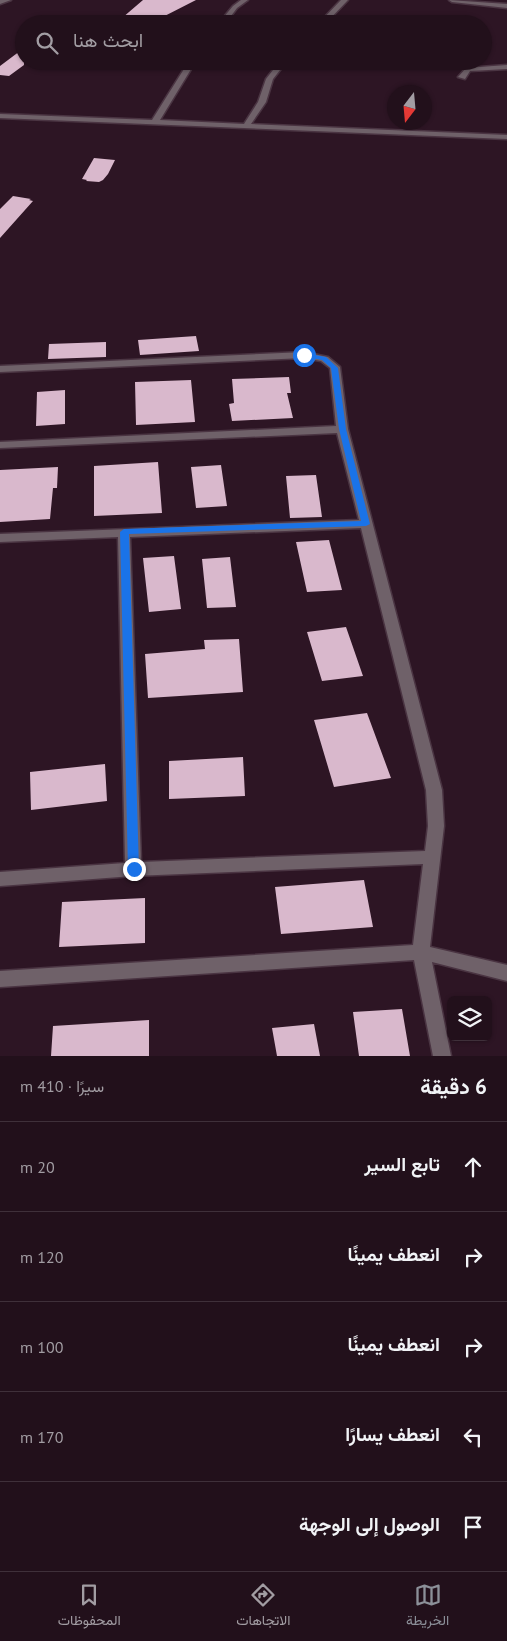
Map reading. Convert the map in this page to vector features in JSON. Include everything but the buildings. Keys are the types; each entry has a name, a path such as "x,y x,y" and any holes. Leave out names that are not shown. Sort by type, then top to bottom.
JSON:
{"street":[{"path":"0,2 8,0"},
{"path":"228,15 235,7 245,0"},
{"path":"330,15 345,0"},
{"path":"452,0 489,2 507,6"},
{"path":"492,68 507,67"},
{"path":"154,123 186,70"},
{"path":"246,126 262,102 270,79 277,70"},
{"path":"462,77 467,70"},
{"path":"0,116 507,137"},
{"path":"0,369 304,355 324,359 335,368 342,429 434,790 436,826 421,952 442,1056"},
{"path":"0,445 342,429"},
{"path":"0,538 366,524"},
{"path":"124,532 134,869"},
{"path":"0,879 134,869 433,857"},
{"path":"0,979 421,952 507,973"}],"route":[{"path":"134,869 124,532 366,524 342,429 335,368 324,359 304,355"}]}
